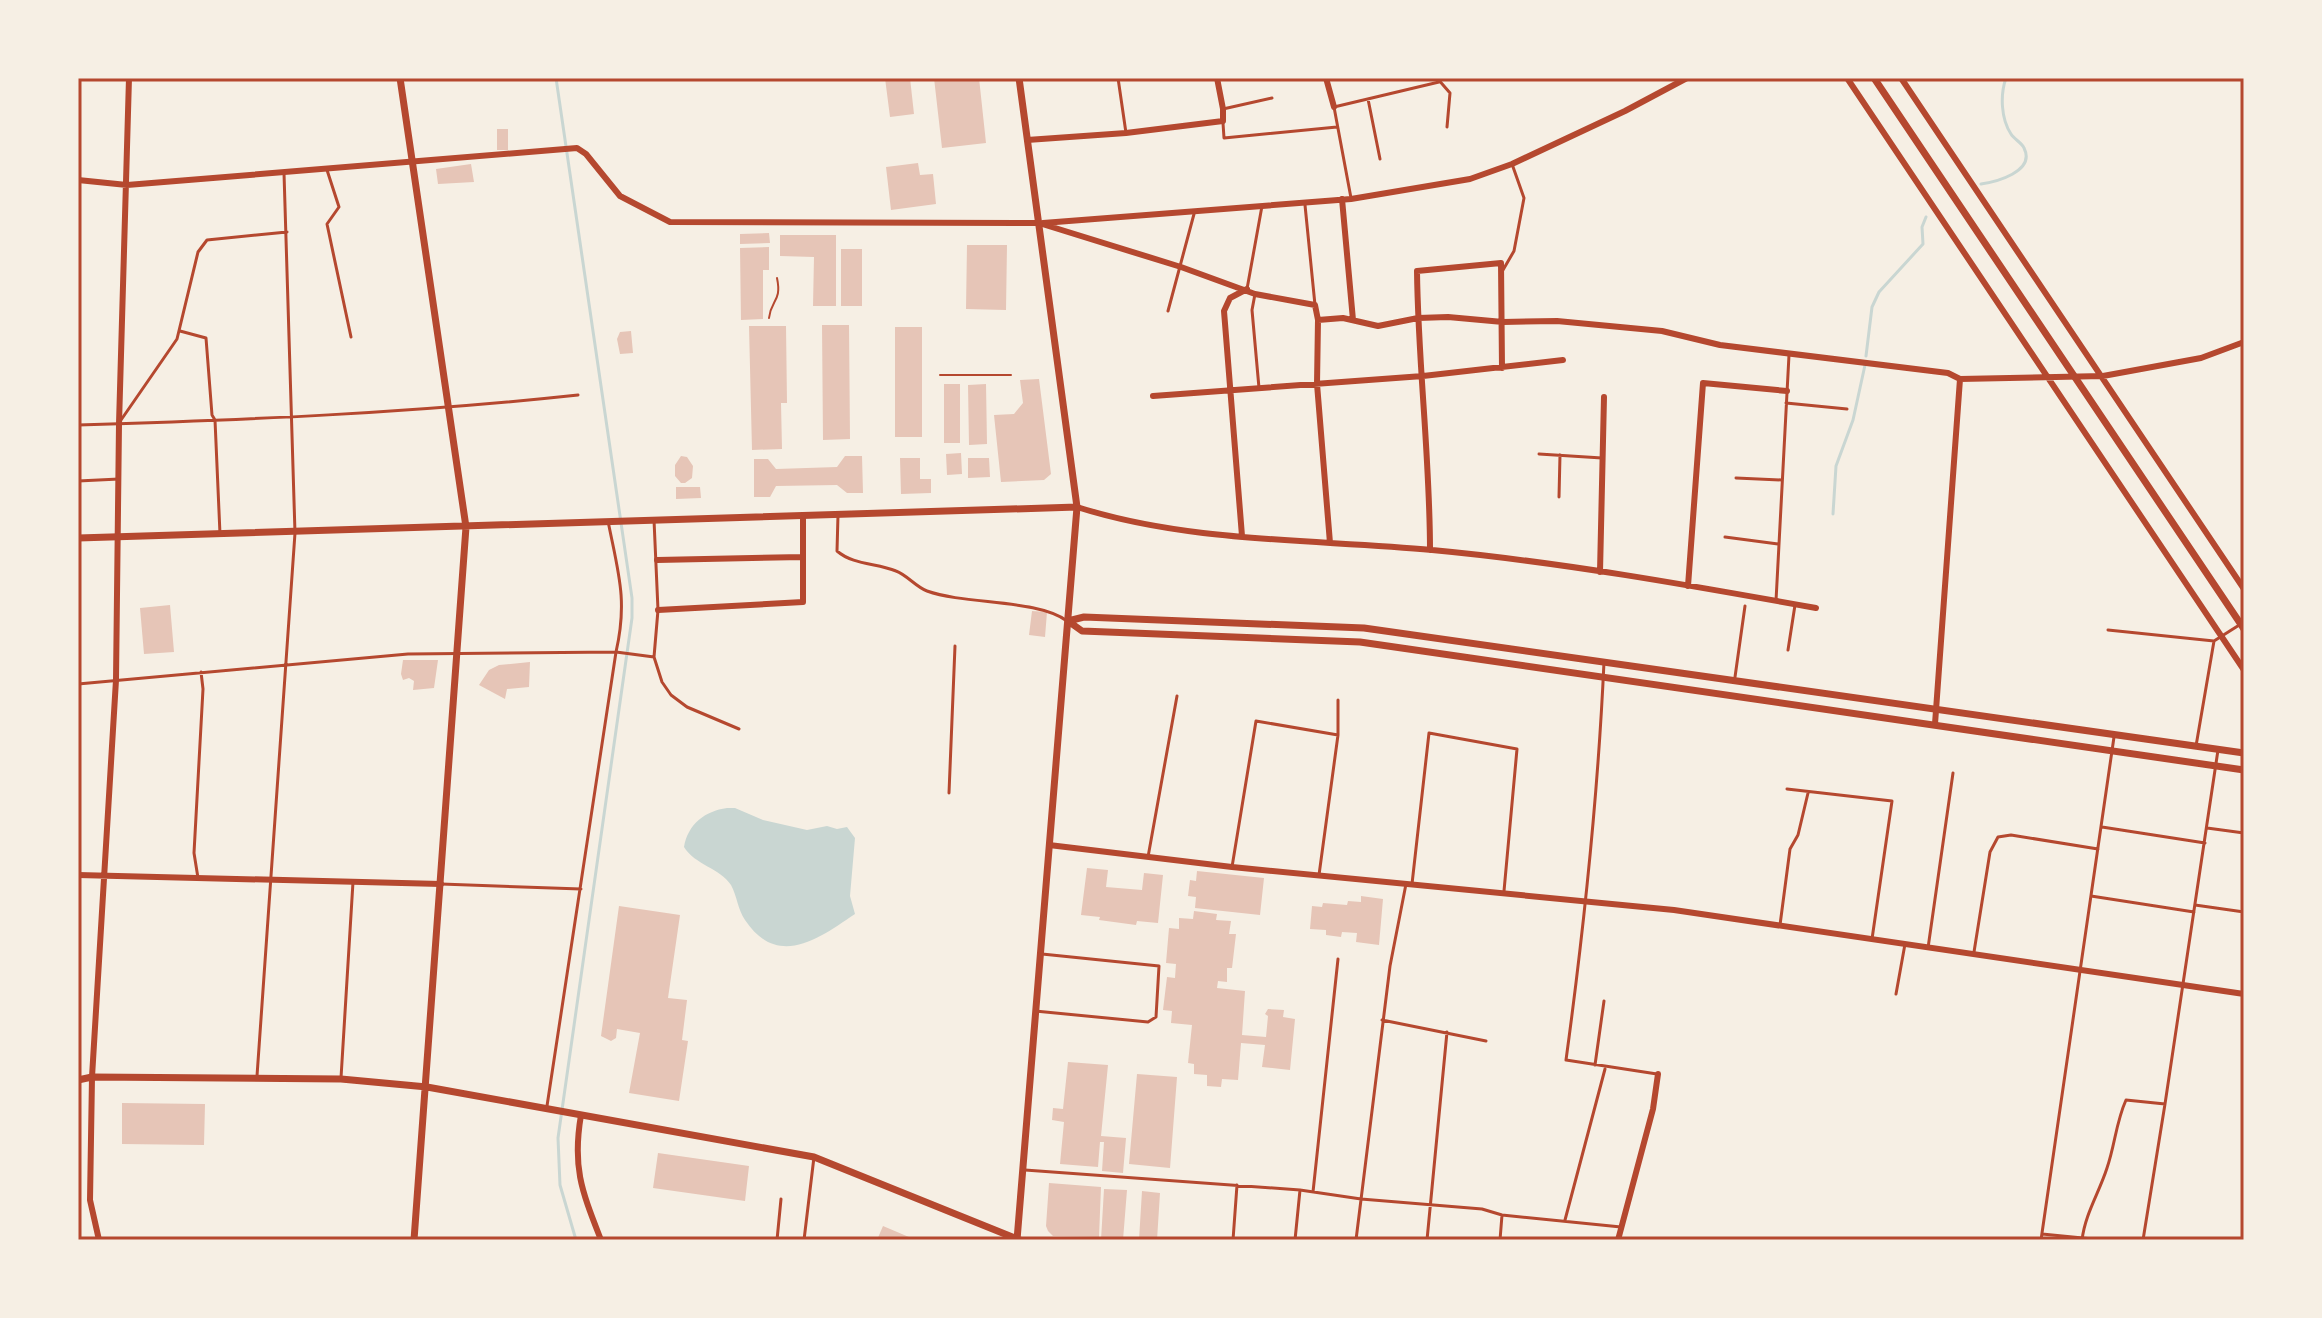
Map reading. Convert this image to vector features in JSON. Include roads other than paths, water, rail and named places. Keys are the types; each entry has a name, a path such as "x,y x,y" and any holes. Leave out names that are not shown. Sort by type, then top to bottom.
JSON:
{"street":[{"path":"99,1240 90,1200 92,1077 116,680 119,424 129,78"},
{"path":"400,78 466,527 414,1240"},
{"path":"78,1080 92,1077 257,1077 341,1079 427,1087 814,1157 1018,1239 1077,507 1019,78"},
{"path":"1027,140 1126,133 1223,121 1217,78"},
{"path":"1326,78 1334,107"},
{"path":"78,180 127,185 577,148 586,154 620,196 661,218 681,223 1039,223 1351,199 1470,179 1512,164 1687,78"},
{"path":"1847,78 2244,670"},
{"path":"1874,78 2243,625"},
{"path":"1901,78 2244,589"},
{"path":"1342,199 1353,320"},
{"path":"1039,223 1181,267 1255,294 1315,305 1318,320 1317,384 1330,543"},
{"path":"1430,550 1430,494 1417,271 1501,263 1502,368"},
{"path":"1242,536 1224,311 1230,298 1247,289"},
{"path":"1318,320 1343,318 1378,326 1418,318 1448,317 1503,322 1557,321 1635,328 1789,355 1948,373 1960,379 2103,376 2201,358 2244,342"},
{"path":"1153,396 1423,376 1563,360"},
{"path":"1935,724 1960,379"},
{"path":"1688,586 1703,383 1787,391"},
{"path":"1600,572 1604,397"},
{"path":"78,538 1077,507 1117,519 1296,543 1430,550 1600,572 1816,608"},
{"path":"658,610 803,602 803,516"},
{"path":"657,560 803,557"},
{"path":"1068,621 1084,617 1189,619 1364,628 2244,753"},
{"path":"1068,621 1082,631 1360,642 2244,770"},
{"path":"1409,650 1411,635"},
{"path":"1049,845 1232,867 1585,901 1780,925 2244,994"},
{"path":"78,875 441,884"},
{"path":"1618,1240 1653,1109 1658,1074"},
{"path":"578,1115 577,1171 601,1240"}],"lane":[{"path":"277,78 284,78"},
{"path":"1118,78 1126,133"},
{"path":"1351,199 1334,107 1438,80 1450,93 1447,127"},
{"path":"1223,109 1272,98"},
{"path":"1368,99 1380,159"},
{"path":"1223,121 1224,138 1337,127"},
{"path":"1502,272 1514,251 1524,198 1512,164"},
{"path":"327,170 339,207 327,224 351,337"},
{"path":"257,1077 295,533 284,173"},
{"path":"1304,203 1315,305"},
{"path":"1247,289 1263,206"},
{"path":"1168,311 1195,210"},
{"path":"119,424 177,339 198,252 207,240 287,232"},
{"path":"1255,294 1252,310 1259,388"},
{"path":"180,331 206,338 212,415 215,420 220,535"},
{"path":"1776,601 1789,355"},
{"path":"78,425 448,409 578,395"},
{"path":"1786,403 1847,409"},
{"path":"1539,454 1602,458"},
{"path":"1559,497 1560,455"},
{"path":"1736,478 1782,480"},
{"path":"78,481 119,479"},
{"path":"838,515 837,551 845,558 896,571 924,590 958,599 1048,611 1068,621"},
{"path":"654,519 658,610 654,657 662,682 671,695 687,707 739,729"},
{"path":"550,1109 622,627 623,597 613,521"},
{"path":"1725,537 1778,544"},
{"path":"1788,650 1795,605"},
{"path":"1735,680 1745,606"},
{"path":"2108,630 2214,641 2243,625"},
{"path":"2196,746 2214,641"},
{"path":"949,793 955,646"},
{"path":"78,684 408,654 616,652 654,657"},
{"path":"1604,662 1599,757 1566,1060 1658,1074"},
{"path":"198,878 194,853 203,689 201,672"},
{"path":"1148,857 1177,696"},
{"path":"1319,875 1338,735 1338,700"},
{"path":"1232,867 1256,721 1338,735"},
{"path":"1356,1240 1382,1020 1390,966 1409,884 1429,733 1517,749 1503,894"},
{"path":"2041,1240 2114,734"},
{"path":"2143,1240 2218,750"},
{"path":"1928,948 1953,773"},
{"path":"1787,789 1892,801 1872,939"},
{"path":"1780,925 1790,849 1798,835 1809,791"},
{"path":"2101,827 2205,843"},
{"path":"2207,828 2244,833"},
{"path":"1974,955 1990,852 1998,837 2011,835 2098,849"},
{"path":"341,1079 353,882"},
{"path":"441,884 581,889"},
{"path":"2090,896 2194,912"},
{"path":"2195,905 2244,912"},
{"path":"1896,994 1905,944"},
{"path":"1035,1011 1152,1021 1156,1017 1159,966 1040,953"},
{"path":"1313,1192 1338,959"},
{"path":"1595,1065 1604,1001"},
{"path":"1382,1020 1486,1041"},
{"path":"1427,1240 1447,1032"},
{"path":"1565,1220 1606,1067"},
{"path":"2082,1239 2093,1198 2109,1163 2126,1100 2165,1104"},
{"path":"804,1240 814,1157"},
{"path":"1022,1170 1300,1190 1621,1227"},
{"path":"1233,1240 1237,1185"},
{"path":"1295,1240 1300,1190"},
{"path":"777,1240 781,1199"},
{"path":"1500,1240 1502,1215"},
{"path":"2042,1234 2103,1240"},
{"path":"647,1240 656,1240"}],"waterway":[{"path":"556,78 632,598 632,618 558,1138 560,1185 576,1240"},
{"path":"1981,184 2012,174 2024,163 2026,156 2023,146 2011,134 2003,114 2006,78"},
{"path":"1866,356 1872,307 1879,292 1923,244 1922,227 1926,217"},
{"path":"1833,514 1836,466 1853,420 1865,365"}]}
